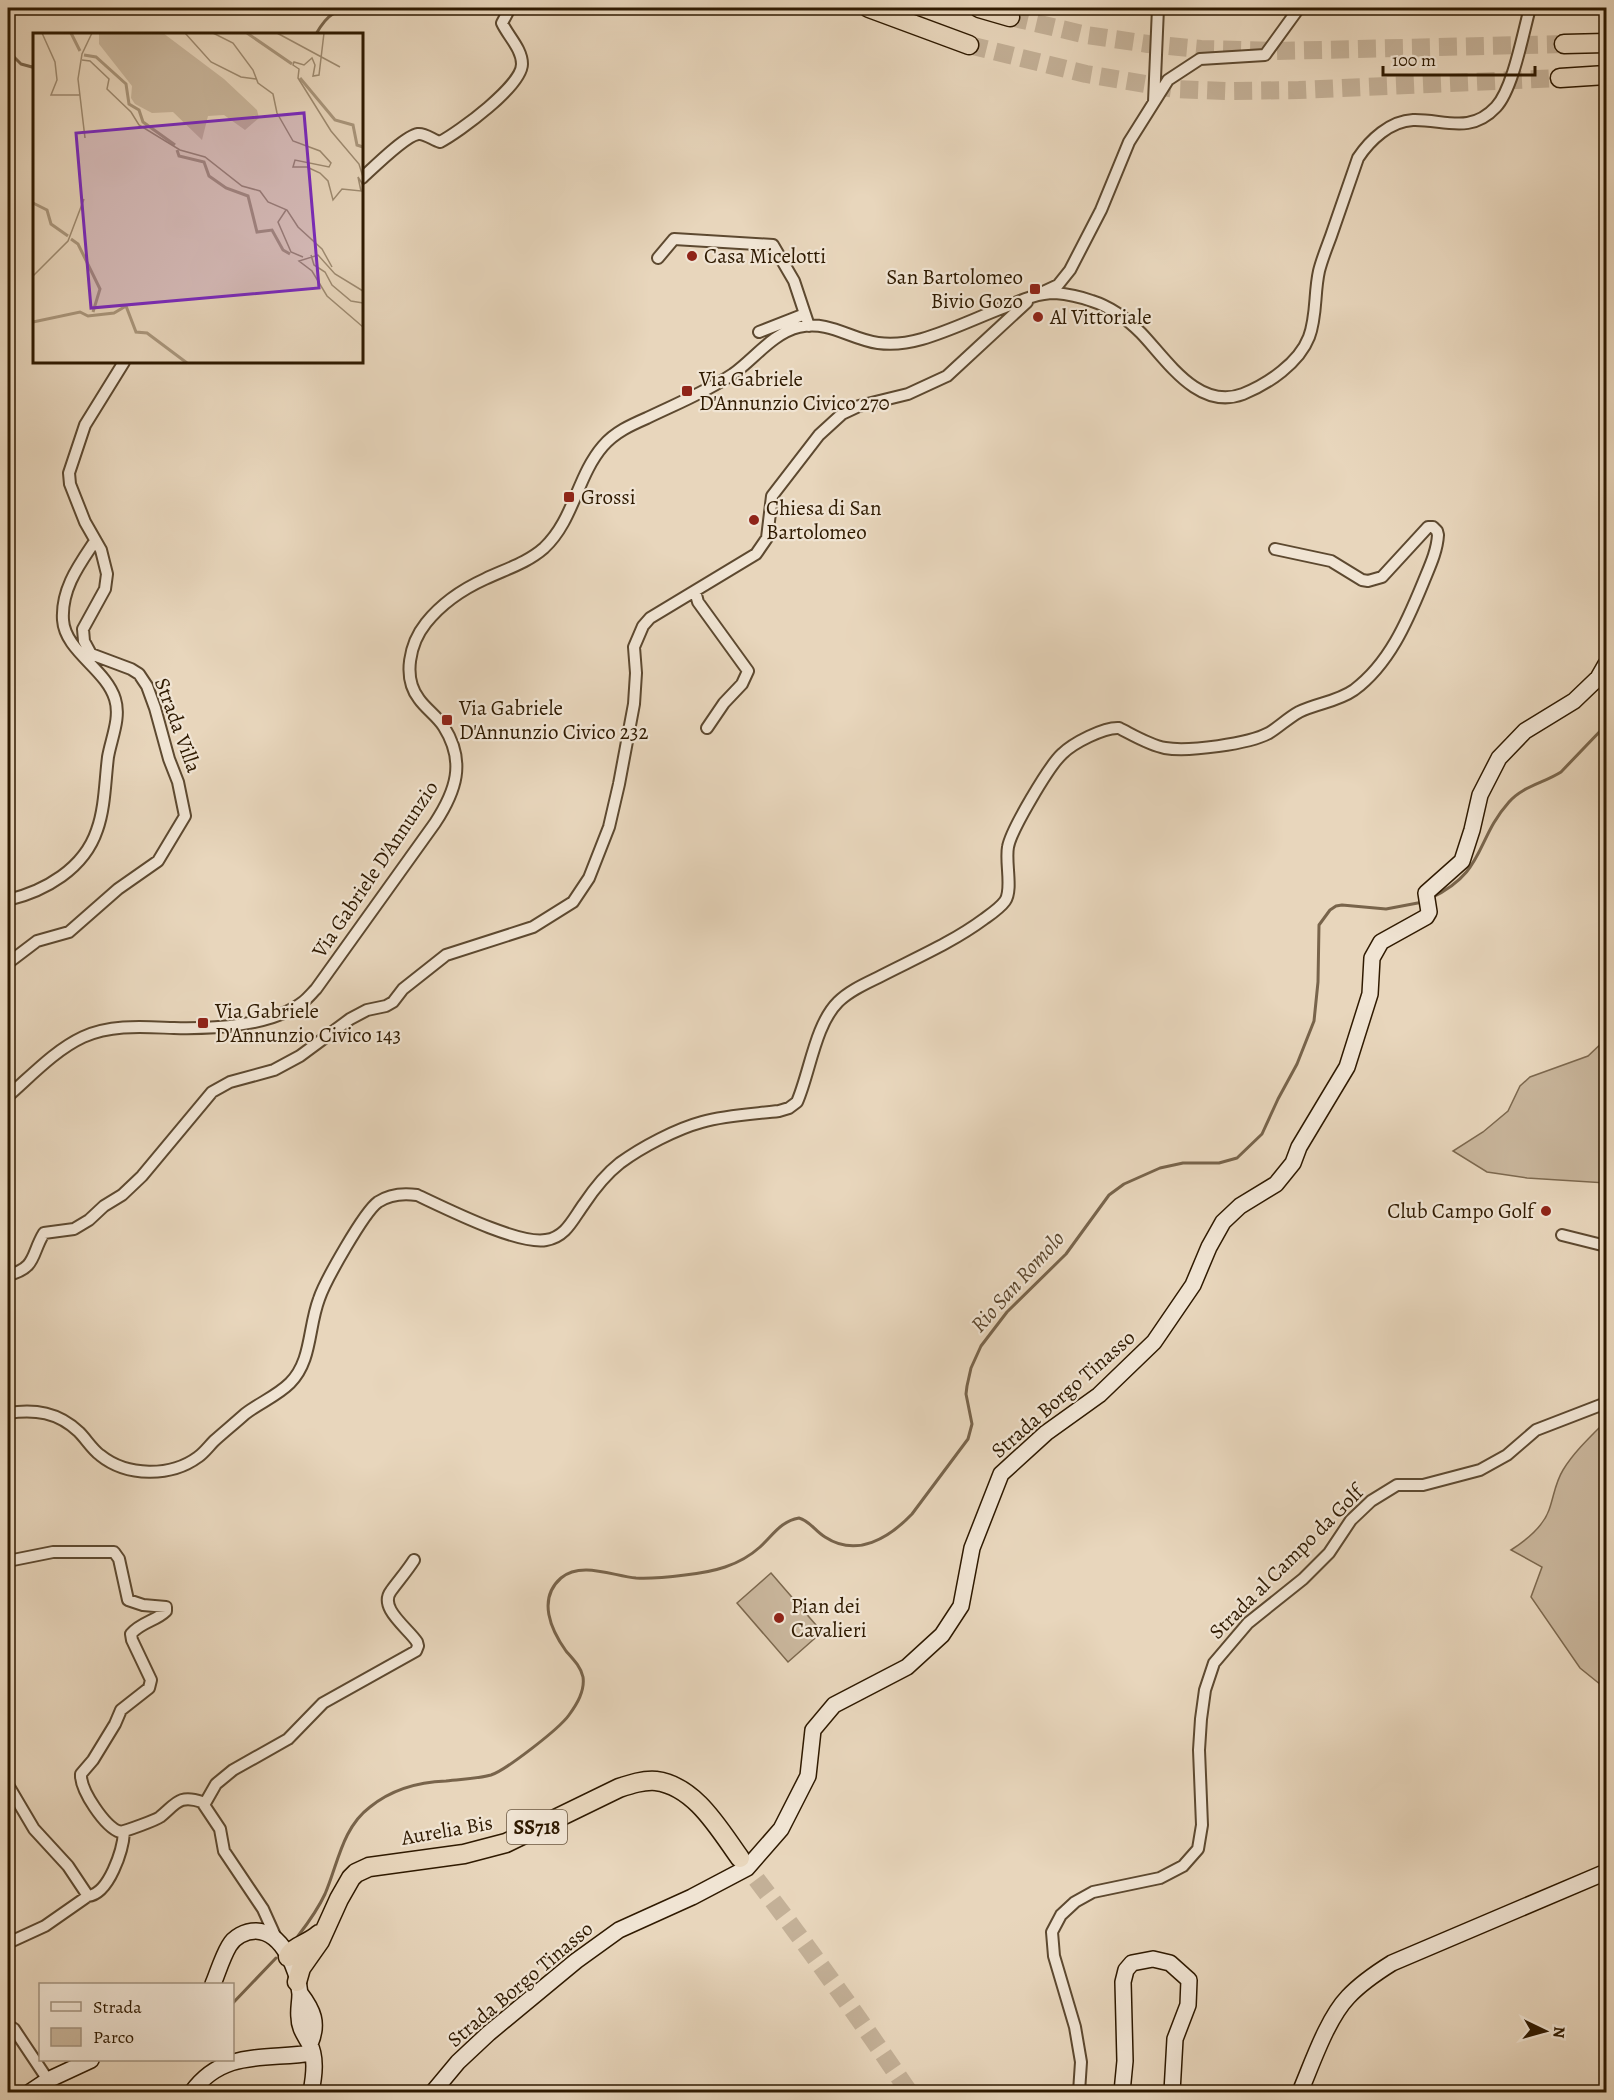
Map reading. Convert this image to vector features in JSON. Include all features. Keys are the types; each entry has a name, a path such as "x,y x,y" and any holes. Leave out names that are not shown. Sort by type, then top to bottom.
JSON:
{"highway":[{"path":"869,8 969,45"},
{"path":"979,8 1010,17"},
{"path":"1564,44 1606,43"},
{"path":"1560,78 1606,75"},
{"name":"Aurelia Bis","path":"289,1952 312,1940 328,1924 351,1878 362,1870 403,1861 464,1854 506,1842 619,1788 638,1782 654,1781 670,1784 692,1798 740,1858"},
{"path":"289,1952 302,1997"}],"street":[{"path":"363,177 407,139 416,134 422,134 440,142 451,136 472,121 517,79 522,66 521,55 502,22 510,8"},
{"path":"1154,102 1158,8"},
{"path":"8,1275 27,1266 33,1260 44,1233 74,1229 123,1195 142,1176 212,1092 230,1082 274,1070 300,1056 367,1010 393,1002 404,989 446,955 532,927 573,902 589,878 609,827 634,704 636,674 634,647 643,626 650,618 756,554 767,538 772,496 819,435 842,414 859,406 908,394 947,376 1034,296 1058,285 1070,270 1101,210 1129,142 1168,80 1200,59 1265,55 1299,8"},
{"name":"Via Gabriele D'Annunzio","path":"8,1096 48,1060 84,1037 114,1028 188,1028 243,1023 285,1012 303,1002 316,989 441,814 455,787 457,763 452,744 444,726 417,696 411,674 410,656 415,638 444,604 461,591 528,560 546,546 562,527 582,477 594,457 606,441 621,430 708,389 734,373 788,330 818,324 877,343 899,344 923,339 1034,296 1054,293 1094,301 1119,313 1139,331 1186,382 1202,392 1221,397 1240,395 1284,370 1300,353 1309,336 1319,271 1358,158 1368,143 1396,124 1412,120 1454,125 1470,123 1486,116 1497,106 1515,66 1530,8"},
{"path":"658,258 674,239 773,245 794,281 809,326"},
{"path":"759,332 805,314"},
{"path":"86,653 83,629 105,589 107,574 101,550 70,484 69,473 85,425 123,363"},
{"path":"8,1413 26,1410 47,1412 66,1422 102,1456 115,1464 134,1470 166,1471 186,1464 199,1457 248,1412 286,1387 301,1371 305,1362 309,1332 320,1297 366,1214 381,1200 406,1193 417,1195 490,1227 532,1240 544,1241 564,1232 602,1179 638,1151 700,1122 779,1111 797,1102 823,1027 838,1002 857,988 971,928 1005,901 1008,894 1006,863 1008,845 1019,821 1054,762 1064,752 1077,743 1111,728 1119,728 1164,748 1209,746 1253,740 1269,733 1297,713 1340,698 1367,678 1397,639 1430,567 1438,535 1433,527 1428,527 1382,577 1368,581 1362,580 1331,561 1275,549"},
{"path":"8,900 34,892 64,876 92,843 98,828 109,753 116,724 116,701 109,684 86,653 72,643 63,623 63,607 68,587 75,570 95,541"},
{"path":"695,591 698,602 748,671 742,684 724,703 707,728"},
{"name":"Strada Villa","path":"8,963 37,941 69,932 118,889 158,861 185,816 178,782 147,686 131,669 86,653"},
{"name":"Strada Borgo Tinasso","path":"433,2092 458,2062 489,2033 576,1961 619,1930 692,1897 747,1868 781,1828 808,1776 813,1730 834,1705 907,1667 942,1635 961,1606 972,1548 1001,1474 1046,1433 1099,1395 1154,1342 1193,1286 1209,1247 1223,1222 1240,1206 1276,1184 1293,1163 1299,1147 1347,1067 1370,994 1372,958 1381,942 1426,917 1430,912 1426,893 1462,861 1480,795 1499,758 1526,731 1574,701 1598,678 1606,664"},
{"path":"1562,1235 1606,1246"},
{"name":"Strada al Campo da Golf","path":"1079,2092 1081,2062 1079,2050 1075,2027 1053,1956 1052,1932 1061,1916 1075,1902 1093,1892 1160,1878 1183,1866 1198,1849 1202,1825 1198,1750 1205,1690 1214,1663 1248,1623 1302,1579 1329,1552 1351,1520 1371,1501 1397,1485 1424,1485 1480,1470 1507,1455 1536,1430 1606,1403"},
{"path":"8,1561 53,1552 114,1552 119,1558 128,1600 143,1605 166,1607 163,1614 146,1622 131,1634 151,1680 149,1688 121,1710 116,1724 80,1778 87,1795 110,1826 124,1832 154,1821 172,1804 179,1801 197,1800 204,1805 220,1829 224,1851 289,1952"},
{"path":"204,1805 216,1784 233,1770 288,1739 323,1703 416,1651 417,1642 390,1611 387,1601 391,1591 414,1560"},
{"path":"8,1785 34,1829 68,1866 88,1896"},
{"path":"8,1943 45,1926 88,1896 97,1893 120,1856 124,1832"},
{"path":"1300,2092 1326,2031 1346,1999 1369,1977 1392,1963 1606,1872"},
{"path":"213,1983 229,1945 239,1935 255,1931 264,1933 289,1952"},
{"path":"1122,2092 1125,2061 1123,1982 1126,1970 1132,1963 1153,1959 1170,1963 1189,1980 1188,2005 1175,2040 1172,2092"},
{"path":"302,1997 298,2016 310,2041 314,2076 311,2092"},
{"path":"8,2025 14,2030 48,2080"},
{"path":"192,2092 213,2072 233,2062 310,2041"},
{"path":"30,2092 48,2080 89,2061"}],"green space":[{"path":"1606,1039 1606,1183 1527,1178 1487,1172 1453,1151 1483,1132 1508,1111 1520,1086 1530,1077 1588,1056"},
{"path":"1606,1421 1606,1689 1580,1668 1531,1597 1542,1567 1511,1550 1528,1538 1543,1522 1556,1485 1567,1463"},
{"name":"Pian dei Cavalieri","path":"771,1573 822,1632 788,1662 737,1603"}],"waterway":[{"path":"317,33 332,14 358,8"},
{"path":"8,51 21,64 33,66"},
{"name":"Rio San Romolo","path":"1431,898 1449,888 1471,866 1490,829 1509,802 1527,788 1561,772 1606,725"},
{"name":"Rio San Romolo","path":"298,1936 313,1916 325,1894 342,1847 353,1825 370,1807 387,1796 416,1785 474,1778 498,1772 555,1730 569,1715 582,1692 583,1677 579,1666 566,1651 551,1624 548,1605 550,1595 561,1578 569,1573 587,1570 636,1578 667,1577 715,1570 752,1554 782,1525 799,1518 825,1537 849,1546 872,1542 903,1523 968,1439 972,1424 966,1394 967,1386 971,1368 981,1346 1007,1312 1066,1254 1109,1195 1124,1184 1160,1168 1183,1163 1219,1163 1237,1158 1262,1134 1297,1064 1314,1021 1318,982 1319,925 1330,910 1342,905 1386,909 1423,902"},
{"name":"Rio San Romolo","path":"234,2002 276,1958"}],"tunnel":[{"path":"1010,17 1087,35 1201,49 1276,51 1564,44"},
{"path":"969,45 1086,74 1175,89 1299,90 1560,78"},
{"path":"740,1858 784,1915 909,2092"}],"place":[{"name":"Casa Micelotti","path":"692,256"},
{"name":"San Bartolomeo Bivio Gozo","path":"1035,289"},
{"name":"Al Vittoriale","path":"1038,317"},
{"name":"Via Gabriele D'Annunzio Civico 270","path":"687,391"},
{"name":"Grossi","path":"569,497"},
{"name":"Chiesa di San Bartolomeo","path":"754,520"},
{"name":"Via Gabriele D'Annunzio Civico 232","path":"447,720"},
{"name":"Via Gabriele D'Annunzio Civico 143","path":"203,1023"},
{"name":"Club Campo Golf","path":"1546,1211"},
{"name":"Pian dei Cavalieri","path":"779,1618"}]}
